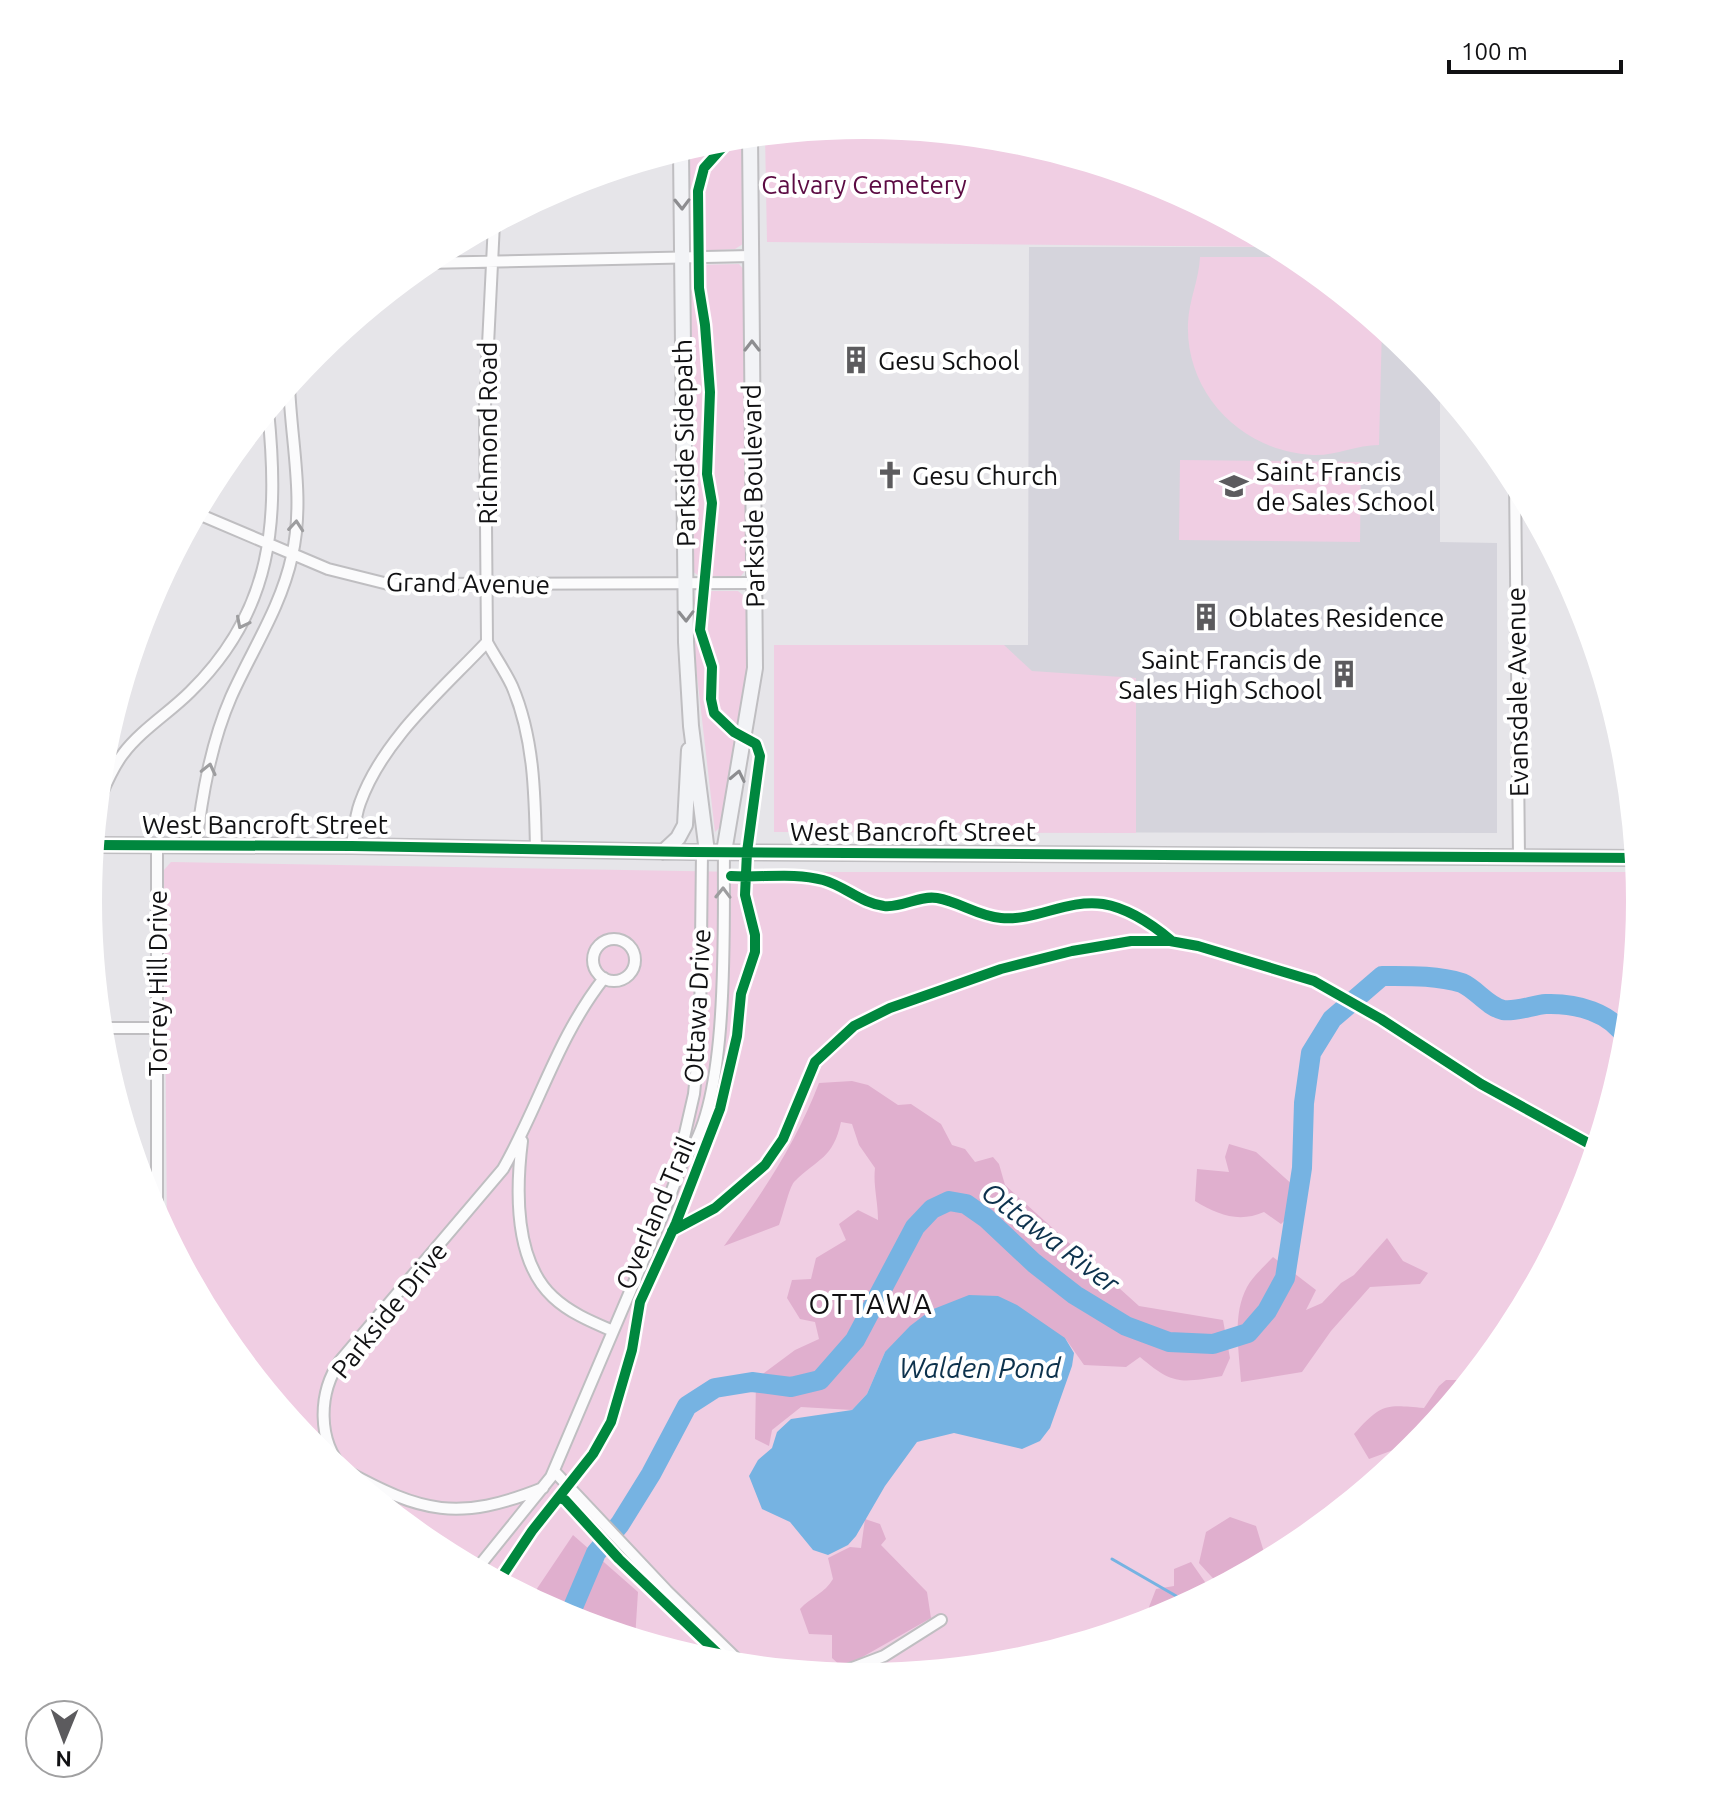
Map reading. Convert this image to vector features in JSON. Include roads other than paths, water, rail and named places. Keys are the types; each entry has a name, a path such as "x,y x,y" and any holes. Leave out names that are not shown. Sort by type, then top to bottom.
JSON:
{"main road":[{"name":"Parkside Boulevard","path":"724,852 755,668 750,148"},
{"path":"681,162 685,584 691,726 704,852"},
{"path":"663,852 678,838 685,825 685,782 691,726"},
{"name":"West Bancroft Street","path":"105,845 1625,858"}],"street":[{"name":"Richmond Road","path":"493,236 485,406 487,642 512,686 526,729 535,795 536,850"},
{"path":"451,262 751,256"},
{"path":"196,846 206,779 223,718 271,619 292,556 298,485 290,400"},
{"path":"114,770 123,753 189,693 223,655 249,609 269,545 274,492 269,426"},
{"name":"Evansdale Avenue","path":"1515,505 1519,856"},
{"name":"Grand Avenue","path":"206,517 292,556 357,578 388,584 754,583"},
{"path":"352,846 359,804 393,744 487,642"},
{"name":"Torrey Hill Drive","path":"157,846 157,1185"},
{"name":"Ottawa Drive","path":"483,1562 554,1471 683,1160 683,1142 694,1094 700,1034 704,852"},
{"name":"Ottawa Drive","path":"683,1160 694,1149 715,1073 721,1005 724,852"},
{"name":"Parkside Drive","path":"620,940 633,951 635,959 632,970 626,977 616,980 604,978 593,962 595,951 601,943 620,940"},
{"name":"Parkside Drive","path":"328,1444 325,1433 325,1397 333,1371 503,1169 523,1134 564,1037 604,978"},
{"path":"113,1028 156,1028"},
{"path":"523,1134 520,1201 523,1233 532,1267 540,1282 563,1306 613,1331"},
{"path":"554,1471 625,1548 729,1651"},
{"name":"Parkside Drive","path":"374,1485 405,1500 454,1511 516,1499 543,1488"},
{"path":"863,1664 884,1656 941,1620"}],"water":[{"name":"Walden Pond","path":"969,1295 998,1296 1017,1305 1065,1338 1074,1353 1072,1366 1050,1428 1040,1441 1022,1449 954,1433 917,1442 848,1545 828,1555 813,1550 790,1522 762,1509 749,1476 758,1460 772,1448 777,1432 791,1419 852,1410 867,1394 885,1352 910,1326 931,1310"}],"waterway":[{"name":"Ottawa River","path":"573,1606 596,1553 620,1524 651,1474 687,1406 715,1388 752,1382 791,1387 820,1380 855,1340 915,1227 932,1209 949,1201 966,1204 1075,1295 1126,1326 1169,1342 1213,1344 1248,1333 1267,1311 1285,1278 1302,1168 1304,1103 1311,1053 1332,1019 1382,976 1452,980 1462,983 1503,1010 1546,1004 1569,1005 1592,1011 1616,1026"},
{"path":"1112,1559 1177,1596"}],"place":[{"name":"Gesu School","path":"856,360"},
{"name":"Gesu Church","path":"890,475"},
{"name":"Saint Francis de Sales School","path":"1234,486"},
{"name":"Oblates Residence","path":"1206,617"},
{"name":"Saint Francis de Sales High School","path":"1344,674"}],"district":[{"name":"OTTAWA","path":"871,1303"}],"park label":[{"name":"Calvary Cemetery","path":"864,184"}]}
